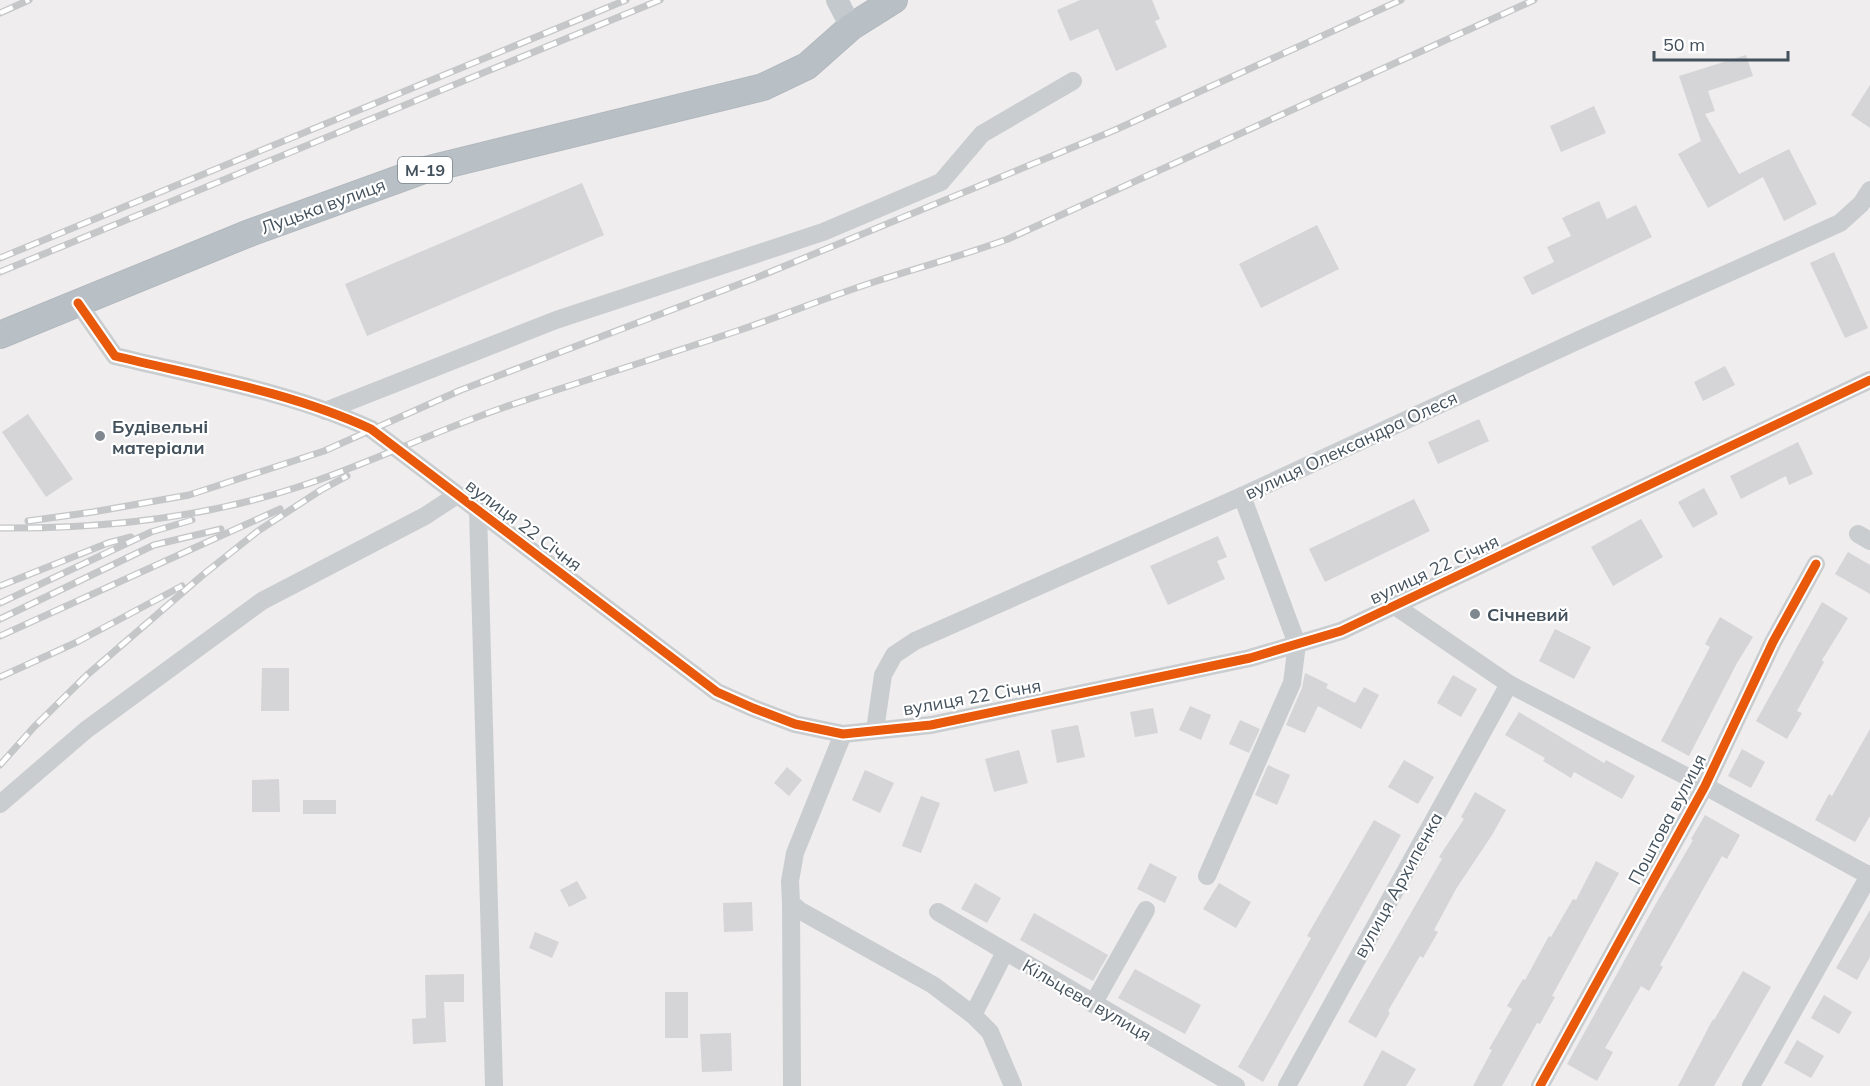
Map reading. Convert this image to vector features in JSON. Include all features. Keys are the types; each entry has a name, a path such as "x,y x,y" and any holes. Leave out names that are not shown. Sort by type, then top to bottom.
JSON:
{"highway":[{"name":"М-19","path":"851,27 894,0"},
{"name":"Луцька вулиця","path":"0,335 247,234 421,171 763,87 807,66 851,27"}],"main road":[{"path":"837,0 851,27"}],"street":[{"path":"325,411 556,320 823,232 941,182 982,134 1073,81"},
{"name":"вулиця Олександра Олеся","path":"875,730 883,675 894,655 915,641 1242,496 1581,339 1840,223 1861,204 1870,190"},
{"name":"вулиця 22 Січня","path":"78,303 116,356 266,392 371,429 377,436 399,449 717,692 795,724 843,734 942,723 1250,658 1341,631 1870,380"},
{"path":"0,804 86,730 262,601 425,516 457,495"},
{"path":"1207,876 1292,683 1297,644 1242,496"},
{"path":"478,511 494,1086"},
{"name":"Поштова вулиця","path":"1540,1086 1705,786 1773,642 1816,564"},
{"path":"1395,606 1509,684 1705,786 1870,876 1751,1086"},
{"name":"вулиця Архипенка","path":"1287,1086 1509,684"},
{"path":"792,1086 790,881 795,853 843,734"},
{"path":"791,903 799,910 933,985 973,1015 990,1032 1012,1086"},
{"path":"1093,1004 1146,910"},
{"name":"Кільцева вулиця","path":"938,912 1236,1086"},
{"path":"973,1015 1005,952"}],"building":[{"path":"1080,0 1152,0 1160,19 1155,21 1167,47 1116,71 1098,29 1070,41 1057,10"},
{"path":"1746,55 1753,76 1708,91 1715,111 1705,114 1739,174 1789,149 1817,204 1784,221 1763,177 1708,208 1678,154 1701,141 1679,76"},
{"path":"1870,85 1870,128 1851,115"},
{"path":"1594,106 1606,133 1561,152 1550,126"},
{"path":"582,183 604,235 367,336 345,284"},
{"path":"1599,201 1607,219 1636,205 1652,237 1532,295 1523,277 1554,262 1547,247 1571,236 1562,218"},
{"path":"1317,225 1339,269 1261,308 1239,264"},
{"path":"1834,252 1868,328 1845,338 1810,263"},
{"path":"1725,366 1735,385 1703,401 1694,382"},
{"path":"28,414 73,479 46,497 2,432"},
{"path":"1479,419 1489,441 1438,464 1428,442"},
{"path":"1798,442 1813,474 1789,485 1786,476 1741,499 1730,476"},
{"path":"1704,488 1718,514 1693,528 1678,502"},
{"path":"1414,499 1430,531 1325,582 1309,549"},
{"path":"1641,519 1663,557 1613,586 1591,547"},
{"path":"1218,536 1227,557 1217,561 1225,579 1168,605 1150,566"},
{"path":"1848,552 1870,565 1870,594 1835,574"},
{"path":"1822,602 1848,618 1822,660 1824,662 1797,711 1802,713 1787,739 1756,721"},
{"path":"1720,617 1753,637 1689,756 1661,741 1710,647 1705,644"},
{"path":"1555,629 1591,647 1574,679 1539,661"},
{"path":"262,668 289,668 289,711 261,711"},
{"path":"1305,673 1328,684 1326,688 1355,703 1364,687 1379,695 1361,729 1318,706 1305,733 1286,725 1302,688"},
{"path":"1453,675 1477,689 1461,717 1437,703"},
{"path":"1190,706 1211,715 1201,740 1179,730"},
{"path":"1153,708 1158,733 1135,737 1130,712"},
{"path":"1519,712 1604,763 1606,760 1635,776 1622,799 1574,772 1571,778 1543,761 1545,758 1505,735"},
{"path":"1240,720 1260,729 1249,753 1229,744"},
{"path":"1078,725 1085,757 1057,763 1051,730"},
{"path":"1870,729 1870,816 1855,842 1815,820 1829,794 1832,796"},
{"path":"1742,749 1765,762 1751,788 1728,776"},
{"path":"1019,750 1028,783 994,792 985,759"},
{"path":"1404,760 1434,777 1418,804 1388,787"},
{"path":"1268,765 1290,775 1277,805 1255,795"},
{"path":"787,767 802,780 789,796 774,783"},
{"path":"865,770 894,783 880,813 852,800"},
{"path":"279,779 280,812 252,812 252,780"},
{"path":"1475,792 1506,810 1456,889 1434,930 1438,932 1423,958 1420,956 1388,1011 1390,1013 1376,1038 1348,1022 1442,859 1439,857 1464,819 1461,817"},
{"path":"921,796 940,803 921,853 902,846"},
{"path":"303,800 336,800 336,814 303,814"},
{"path":"1705,815 1740,835 1727,859 1722,856 1660,965 1663,967 1649,991 1641,986 1605,1048 1613,1052 1597,1081 1567,1064"},
{"path":"1374,820 1401,835 1263,1082 1238,1067 1311,938 1307,936"},
{"path":"1596,861 1619,873 1552,996 1555,997 1540,1024 1537,1023 1502,1086 1473,1086 1492,1050 1489,1049 1512,1009 1507,1006 1573,899 1576,900"},
{"path":"1150,863 1177,877 1165,903 1137,889"},
{"path":"577,881 587,898 569,907 560,890"},
{"path":"975,883 1001,898 987,923 961,909"},
{"path":"1219,883 1251,902 1236,928 1203,909"},
{"path":"752,902 753,931 724,932 723,903"},
{"path":"1870,910 1870,957 1857,980 1836,968"},
{"path":"1034,913 1108,955 1093,981 1020,940"},
{"path":"535,932 559,942 552,958 529,948"},
{"path":"1135,969 1201,1005 1185,1034 1118,998"},
{"path":"1743,971 1771,987 1714,1086 1678,1086 1713,1019"},
{"path":"464,974 464,1002 444,1002 446,1042 413,1044 412,1019 426,1018 425,975"},
{"path":"665,992 688,992 688,1038 665,1038"},
{"path":"1824,995 1852,1012 1839,1034 1811,1018"},
{"path":"731,1033 732,1071 702,1072 700,1034"},
{"path":"1797,1040 1824,1056 1811,1078 1784,1063"},
{"path":"1382,1050 1416,1069 1406,1086 1363,1086"}],"railway":[{"path":"0,13 29,0"},
{"path":"0,258 626,0"},
{"path":"0,272 660,0"},
{"path":"28,521 189,495 324,451 461,390 758,277 1115,130 1401,0"},
{"path":"0,528 38,528 151,520 225,507 298,487 505,407 1008,239 1534,0"},
{"path":"0,765 34,727 87,675 204,574 258,531 347,476"},
{"path":"0,636 280,509"},
{"path":"0,603 151,532 192,520"},
{"path":"0,619 154,545 221,529"},
{"path":"0,586 108,543 131,537"},
{"path":"0,677 77,642 182,586"}],"cycle path":[{"path":"78,303 115,356 278,395 341,416 371,429 717,692 795,724 843,734 931,725 1250,658 1341,631 1870,380"},
{"path":"1540,1086 1705,786 1773,642 1816,564"}],"place":[{"name":"Будівельні матеріали","path":"100,436"},
{"name":"Січневий","path":"1475,614"}]}
